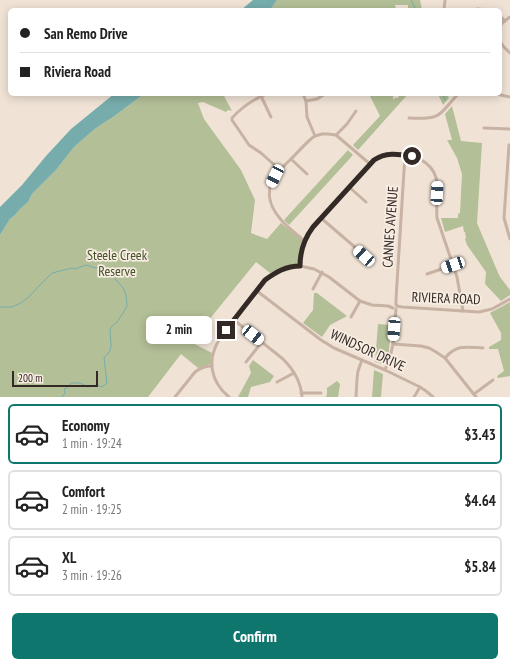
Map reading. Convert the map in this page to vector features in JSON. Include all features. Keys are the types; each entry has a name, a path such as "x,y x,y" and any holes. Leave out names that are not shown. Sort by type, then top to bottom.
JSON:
{"street":[{"path":"502,24 510,17"},
{"path":"502,18 505,21"},
{"path":"502,44 510,54"},
{"path":"271,117 261,96 233,116 232,120 249,144 280,170"},
{"path":"304,96 306,101 307,117 315,136"},
{"path":"306,101 317,99 322,96"},
{"path":"409,118 427,119 437,116 445,110 456,96"},
{"path":"336,135 356,111"},
{"path":"484,128 510,129"},
{"path":"305,240 300,238 275,214 269,192 271,184 280,170 308,141 315,136 328,134 336,135 370,164"},
{"path":"509,145 509,163 504,218 510,239"},
{"path":"300,266 300,256 308,234 374,160 386,154 405,155 417,158 429,165 436,178 437,218 459,285 462,311"},
{"name":"CANNES AVENUE","path":"385,370 393,344 405,155"},
{"path":"290,159 306,174"},
{"path":"349,187 366,202"},
{"path":"505,200 510,200"},
{"path":"321,218 364,256"},
{"path":"427,274 453,265"},
{"name":"RIVIERA ROAD","path":"229,397 224,393 214,377 212,366 216,345 265,280 279,270 287,267 300,266 322,272 360,301 372,305 477,312 487,311 510,299"},
{"path":"313,289 322,272"},
{"name":"WINDSOR DRIVE","path":"257,291 334,348 420,387 426,390 433,397"},
{"path":"351,317 360,301"},
{"path":"234,320 283,358 294,373 302,395 321,393"},
{"path":"246,362 262,342"},
{"path":"393,344 429,348 436,352 445,358 475,395 493,380"},
{"path":"445,358 456,348 483,348"},
{"path":"356,397 358,371 362,360"},
{"path":"175,397 195,372 199,369 212,366"},
{"path":"277,382 294,373"},
{"path":"414,397 420,387"}],"green space":[{"path":"277,0 420,0 422,8 408,8 408,5 395,5 396,8 271,8"},
{"name":"Steele Creek Reserve","path":"141,96 224,96 232,111 228,110 226,112 203,102 198,103 204,119 241,170 255,200 251,233 267,239 281,223 303,241 298,264 285,266 270,273 256,262 191,342 212,353 211,364 198,368 181,354 148,397 0,397 0,235 10,219 28,202 32,194 56,170 74,147 96,128"},
{"path":"370,96 393,96 393,100 399,96 406,96 358,150 353,145 380,116"},
{"path":"439,96 448,96 449,98 443,105"},
{"path":"452,106 461,141 482,143 477,223 500,277 510,290 510,295 501,301 485,284 486,272 467,245 463,226 445,232 441,218 458,218 458,214 460,213 462,174 457,158 447,140 452,140 445,114"},
{"path":"348,150 353,155 289,225 284,220"},
{"path":"314,293 317,293 347,316 330,325 322,337 303,323 313,310"},
{"path":"510,302 510,376 498,378 497,376 504,371 498,349 489,349 489,347 501,340 501,333 490,313"},
{"path":"378,324 391,325 389,351 383,364 375,362"},
{"path":"253,360 274,376 270,382 251,387 248,397 238,397 251,373 249,366"},
{"path":"374,370 383,374 381,397 372,397"},
{"path":"337,381 340,384 338,397 326,397 327,388"}],"water":[{"path":"253,0 277,0 271,8 243,8"},
{"path":"112,96 141,96 96,128 74,147 56,170 32,194 28,202 10,219 0,235 0,207 22,185 71,129"}],"waterway":[{"path":"411,0 415,8"},
{"path":"444,96 445,100"},
{"path":"0,307 12,307 21,303 30,296 52,273 72,268 75,269 86,265 96,268 103,267 109,271 123,288 126,295 127,306 117,322 110,329 110,351 104,358 107,383 102,387 97,385 88,387 80,383 71,383 64,389 65,393 62,397"}],"route":[{"path":"226,330 265,280 279,270 287,267 300,266 300,256 308,234 374,160 386,154 412,156"}]}
